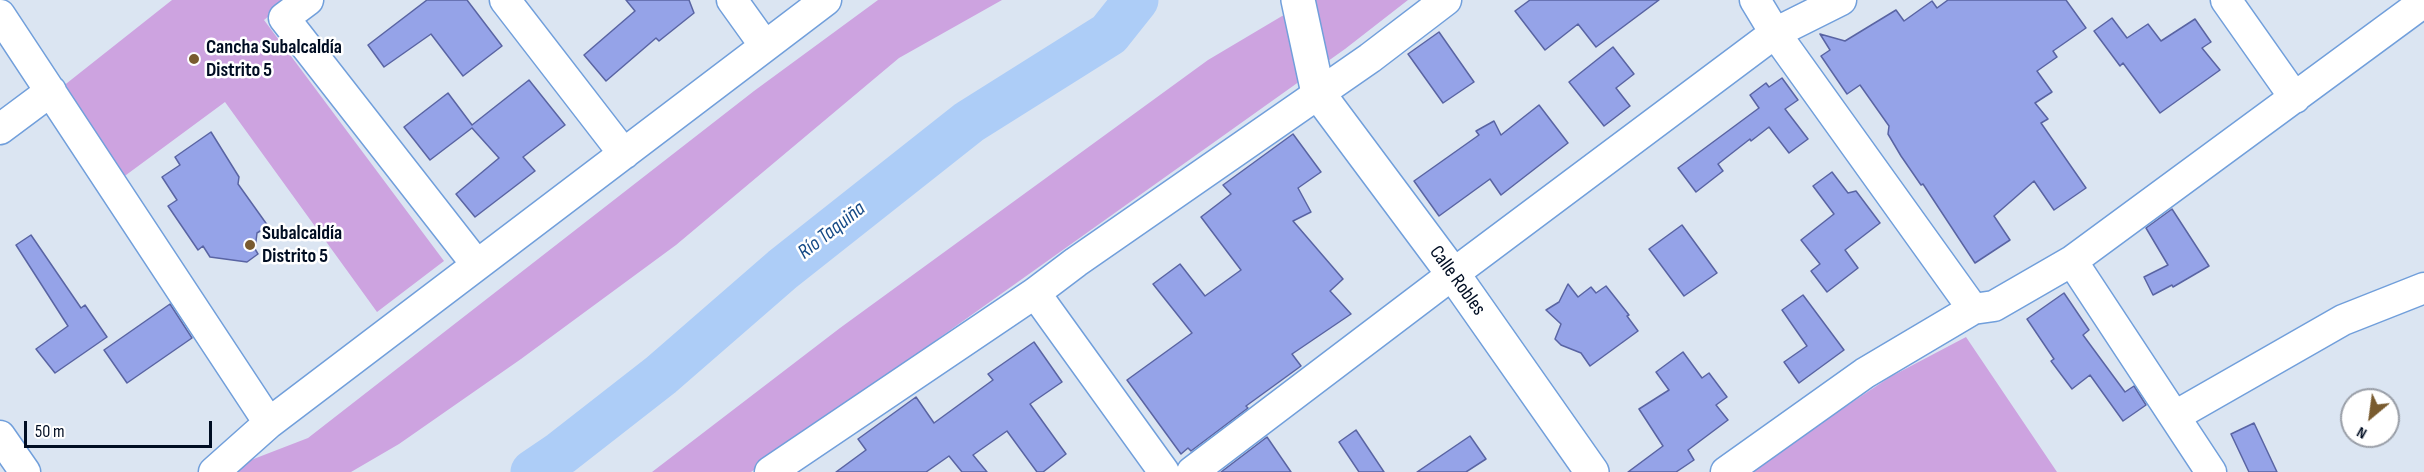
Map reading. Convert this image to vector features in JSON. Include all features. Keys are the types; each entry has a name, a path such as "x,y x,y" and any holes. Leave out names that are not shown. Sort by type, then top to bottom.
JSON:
{"street":[{"path":"308,0 284,18 477,265"},
{"path":"505,0 624,154"},
{"path":"732,0 765,46"},
{"path":"214,472 270,423 826,0"},
{"path":"770,472 1035,293 1370,58 1446,0"},
{"path":"1755,0 1776,33 1973,309"},
{"path":"1192,472 1776,33 1841,0"},
{"path":"2226,0 2295,98"},
{"path":"1726,472 1865,373 1973,309 1994,306 2072,261 2424,2"},
{"path":"1299,11 1318,93"},
{"path":"0,15 270,423"},
{"path":"0,129 51,91"},
{"name":"Calle Robles","path":"1318,93 1453,274 1592,472"},
{"path":"2072,261 2211,472"},
{"path":"2175,416 2343,320 2424,288"},
{"path":"1035,293 1164,472"},
{"path":"0,436 25,472"}],"shaded area":[{"path":"172,0 289,0 264,20 444,261 377,312 225,102 122,178 62,87"},
{"path":"878,0 1002,0 899,58 676,245 521,359 399,444 351,472 231,472 238,465 308,438 754,91"},
{"path":"1309,0 1408,0 1345,49 751,472 652,472 840,328 1208,60"},
{"path":"1966,337 2057,472 1747,472 1890,377"}],"building":[{"path":"427,0 467,0 502,46 463,76 431,34 384,67 368,45"},
{"path":"626,0 689,0 694,13 659,41 656,38 606,81 584,55 635,11"},
{"path":"1530,0 1659,0 1596,47 1578,24 1545,50 1515,11"},
{"path":"1948,0 2066,0 2086,28 2053,51 2057,57 2037,71 2052,92 2035,103 2048,119 2041,123 2086,188 2054,210 2034,181 1994,216 2010,240 1975,263 1923,184 1921,185 1901,156 1888,134 1889,126 1860,85 1847,94 1821,56 1830,50 1820,34 1845,41 1896,10 1904,21 1932,1 1937,8"},
{"path":"2112,18 2127,38 2148,24 2161,41 2195,19 2211,42 2202,48 2220,70 2160,113 2123,63 2120,66 2094,31"},
{"path":"1439,32 1474,82 1443,103 1408,54"},
{"path":"1613,47 1634,74 1616,88 1630,106 1604,126 1569,82"},
{"path":"1782,78 1798,100 1785,109 1808,139 1789,153 1769,127 1718,164 1723,171 1696,192 1678,168 1759,108 1750,95 1766,83 1769,87"},
{"path":"529,80 565,125 523,157 535,171 475,217 456,194 499,158 472,128 430,160 404,127 448,93 472,125"},
{"path":"1539,105 1568,143 1501,195 1490,179 1439,216 1414,181 1479,135 1476,131 1494,121 1501,135"},
{"path":"211,132 239,177 238,184 268,226 257,233 255,249 258,254 247,262 210,257 203,246 198,250 168,206 177,200 162,177 180,165 175,157"},
{"path":"1293,134 1321,172 1298,188 1311,212 1293,221 1343,279 1330,291 1351,314 1292,354 1301,366 1246,406 1248,408 1191,451 1188,448 1181,454 1127,380 1192,333 1153,284 1180,264 1205,296 1241,270 1201,217 1231,194 1223,185"},
{"path":"1832,172 1848,193 1856,191 1880,223 1845,250 1858,268 1827,292 1811,271 1820,264 1801,240 1834,214 1813,186"},
{"path":"2172,209 2209,266 2173,287 2172,285 2153,295 2144,277 2168,265 2146,228"},
{"path":"1682,225 1717,273 1684,296 1649,249"},
{"path":"31,235 81,308 85,305 107,337 55,373 36,349 68,326 16,245"},
{"path":"1568,284 1578,297 1591,287 1596,293 1606,286 1629,315 1627,316 1638,331 1590,366 1581,353 1561,345 1555,339 1561,324 1546,310 1559,302"},
{"path":"2064,293 2089,330 2083,335 2125,392 2134,386 2146,405 2123,421 2090,375 2072,389 2051,361 2054,359 2027,319"},
{"path":"1803,295 1844,350 1799,383 1784,362 1807,346 1782,310"},
{"path":"170,304 192,338 127,383 104,350"},
{"path":"1034,342 1062,382 1030,404 1066,454 1043,472 1037,472 1007,431 973,455 987,472 962,472 949,456 926,472 836,472 866,450 858,439 916,397 934,423 993,380 988,374"},
{"path":"1683,352 1702,378 1709,373 1727,397 1716,405 1728,420 1688,450 1694,460 1676,472 1628,472 1663,446 1639,409 1669,390 1656,372"},
{"path":"2254,423 2277,472 2249,472 2231,434"},
{"path":"1356,430 1384,472 1359,472 1339,442"},
{"path":"1470,436 1486,459 1466,472 1417,472"},
{"path":"1267,437 1291,472 1221,472"}],"waterway":[{"name":"Río Taquiña","path":"533,472 661,375 783,269 969,122 1109,34 1136,0"}],"place":[{"name":"Cancha Subalcaldía Distrito 5","path":"194,59"},
{"name":"Subalcaldía Distrito 5","path":"250,245"}]}
